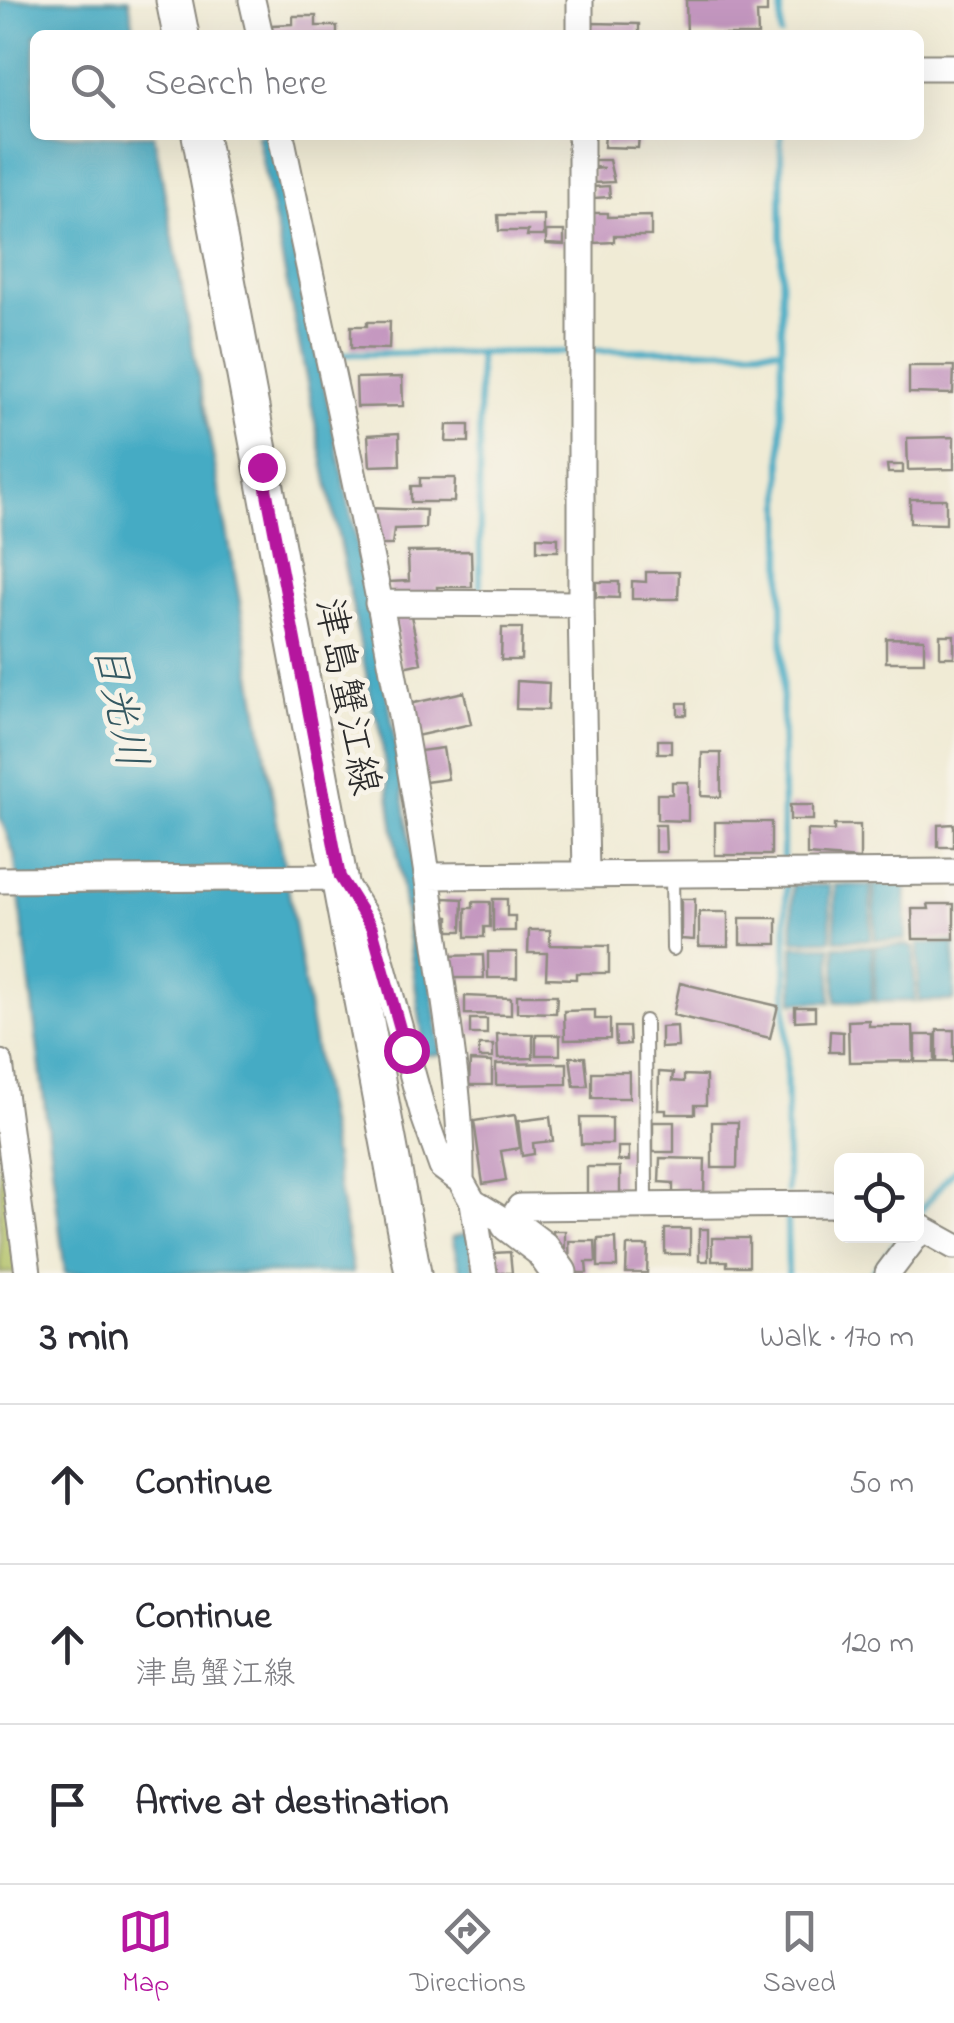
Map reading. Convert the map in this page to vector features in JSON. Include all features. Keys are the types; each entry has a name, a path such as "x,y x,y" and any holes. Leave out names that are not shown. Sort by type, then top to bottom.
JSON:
{"main road":[{"path":"174,0 180,30"},
{"name":"津島蟹江線","path":"201,140 324,876 412,1273"},
{"path":"509,1224 542,1249 559,1273"}],"street":[{"path":"252,0 259,30"},
{"path":"580,0 580,30"},
{"path":"924,67 954,67"},
{"path":"282,140 400,699 428,876 467,1191 484,1273"},
{"path":"580,140 586,874"},
{"path":"378,603 581,604"},
{"path":"428,876 954,872"},
{"path":"0,880 324,876 372,928 442,1167 509,1224 520,1207 834,1204"},
{"path":"0,1063 28,1273"},
{"path":"924,1229 954,1246"},
{"path":"888,1273 908,1243"}],"lane":[{"path":"672,874 673,949"},
{"path":"645,1021 646,1203"}],"green space":[{"path":"0,1103 23,1273 0,1273"}],"water":[{"name":"日光川","path":"0,0 129,0 134,30 30,30 30,140 155,140 239,597 353,1273 65,1273 14,854 0,816"},
{"path":"258,140 273,140 386,682 442,1055 425,1055 379,722 374,713"},
{"path":"792,885 830,885 831,940 793,941"},
{"path":"835,885 871,885 871,940 835,940"},
{"path":"874,885 906,885 906,940 875,940"},
{"path":"918,943 954,943 954,1001 919,1001"},
{"path":"793,946 831,946 831,1002 793,1002"},
{"path":"835,946 872,946 872,1001 836,1002"},
{"path":"875,946 914,948 915,1001 875,1002"},
{"path":"469,1232 475,1273 461,1273 452,1237"}],"building":[{"path":"686,0 767,0 767,13 757,13 758,30 687,30"},
{"path":"293,16 316,16 316,26 337,26 337,30 272,30 272,25 293,24"},
{"path":"590,23 639,24 639,30 590,30"},
{"path":"605,140 639,140 638,148 604,147"},
{"path":"593,160 609,160 614,182 593,183 592,169 604,168 593,167"},
{"path":"609,186 610,197 593,198 593,187"},
{"path":"592,213 608,213 608,217 651,216 651,236 614,236 614,242 593,243"},
{"path":"498,215 544,215 544,236 527,236 528,231 499,231"},
{"path":"546,231 564,231 564,245 546,244"},
{"path":"367,322 390,322 389,349 351,348 351,326 367,326"},
{"path":"909,366 954,366 953,394 909,393"},
{"path":"402,377 403,406 357,407 356,378"},
{"path":"447,425 469,425 469,442 446,442"},
{"path":"399,433 400,465 370,466 368,435"},
{"path":"954,437 954,469 908,470 907,438"},
{"path":"887,465 903,465 903,473 888,473"},
{"path":"420,478 455,478 454,502 411,502 411,486 420,486"},
{"path":"910,499 946,499 946,524 910,523"},
{"path":"366,508 426,510 425,528 394,529 392,545 371,545"},
{"path":"537,537 558,538 558,551 537,551"},
{"path":"471,551 472,587 437,587 437,595 390,597 389,582 409,581 408,552"},
{"path":"646,572 679,572 678,599 632,599 632,581 646,582"},
{"path":"596,582 619,582 619,598 596,597"},
{"path":"410,611 421,663 403,667 393,615"},
{"path":"502,628 522,628 521,660 501,660"},
{"path":"940,635 954,635 954,657 940,657"},
{"path":"886,638 924,639 924,662 886,662"},
{"path":"517,681 549,683 548,710 516,709"},
{"path":"464,692 471,724 416,736 409,704"},
{"path":"678,703 687,703 687,715 678,715"},
{"path":"658,740 671,740 671,753 658,753"},
{"path":"443,748 448,779 425,782 420,751"},
{"path":"702,753 721,753 721,797 701,796"},
{"path":"672,782 688,782 688,821 657,820 657,794 672,794"},
{"path":"790,805 813,805 813,820 790,820"},
{"path":"715,822 771,822 771,855 715,855"},
{"path":"954,824 954,847 938,847 938,825"},
{"path":"655,825 665,825 666,852 655,852"},
{"path":"834,825 860,825 860,859 807,855 807,830 834,831"},
{"path":"444,898 463,899 462,931 449,931 449,917 443,916"},
{"path":"493,899 507,899 507,916 515,916 515,931 493,931"},
{"path":"681,899 695,899 694,940 681,939"},
{"path":"473,902 490,902 490,927 484,927 484,937 466,937 466,908 473,908"},
{"path":"928,904 954,904 954,939 913,939 912,909 929,909"},
{"path":"699,912 728,912 728,946 699,946"},
{"path":"740,918 777,918 777,944 740,944"},
{"path":"529,930 550,930 550,945 609,946 609,973 576,973 576,979 546,978 547,953 528,953"},
{"path":"488,952 517,952 517,978 488,978"},
{"path":"483,955 484,978 447,978 447,956"},
{"path":"680,983 778,1006 770,1038 673,1015"},
{"path":"517,995 557,995 556,1013 517,1012"},
{"path":"465,996 511,998 511,1015 465,1014"},
{"path":"795,1007 815,1007 815,1020 795,1021"},
{"path":"595,1010 595,1019 610,1019 610,1039 565,1040 564,1011"},
{"path":"470,1019 487,1019 487,1034 470,1034"},
{"path":"869,1020 869,1026 913,1026 914,1061 849,1062 848,1021"},
{"path":"677,1026 678,1047 661,1048 661,1027"},
{"path":"615,1027 629,1027 630,1044 616,1045"},
{"path":"937,1030 954,1030 954,1062 937,1062"},
{"path":"830,1031 843,1032 843,1052 829,1052"},
{"path":"497,1034 533,1034 533,1058 498,1059"},
{"path":"536,1035 560,1035 560,1055 536,1055"},
{"path":"915,1035 935,1035 935,1062 915,1062"},
{"path":"479,1045 493,1045 493,1058 479,1058"},
{"path":"570,1057 585,1057 588,1086 574,1086"},
{"path":"470,1061 492,1062 492,1085 469,1085"},
{"path":"567,1063 567,1084 496,1085 496,1064"},
{"path":"592,1072 629,1072 629,1098 592,1098"},
{"path":"659,1072 673,1073 672,1081 684,1082 684,1075 706,1076 706,1105 695,1105 695,1114 666,1114 666,1110 658,1110"},
{"path":"515,1115 520,1148 501,1151 506,1180 483,1184 474,1121"},
{"path":"550,1117 553,1141 533,1143 534,1154 522,1156 518,1121"},
{"path":"580,1118 612,1118 612,1144 581,1144"},
{"path":"653,1122 674,1122 674,1152 653,1152"},
{"path":"712,1122 738,1122 737,1168 712,1168"},
{"path":"618,1147 629,1147 629,1161 618,1161"},
{"path":"660,1158 705,1159 704,1194 673,1193 673,1183 659,1182"},
{"path":"587,1167 620,1167 620,1195 587,1195"},
{"path":"665,1229 690,1229 690,1254 665,1254"},
{"path":"699,1229 708,1229 708,1261 699,1261"},
{"path":"553,1231 565,1231 565,1251 556,1251 553,1246"},
{"path":"616,1238 617,1267 598,1267 598,1239"},
{"path":"712,1238 749,1238 749,1266 712,1261"},
{"path":"569,1241 595,1241 596,1262 586,1262 587,1273 570,1273"},
{"path":"627,1246 648,1246 647,1273 626,1273"},
{"path":"510,1252 512,1273 497,1273 494,1253"}],"waterway":[{"path":"781,0 781,30"},
{"path":"781,140 783,861"},
{"path":"589,351 782,349"},
{"path":"343,354 572,352"},
{"path":"479,353 480,593 484,594"},
{"path":"786,887 787,1191"},
{"path":"924,1206 954,1170"},
{"path":"787,1215 788,1273"},
{"path":"872,1273 896,1243"}],"route":[{"path":"262,467 340,877 372,928 406,1050"}]}
